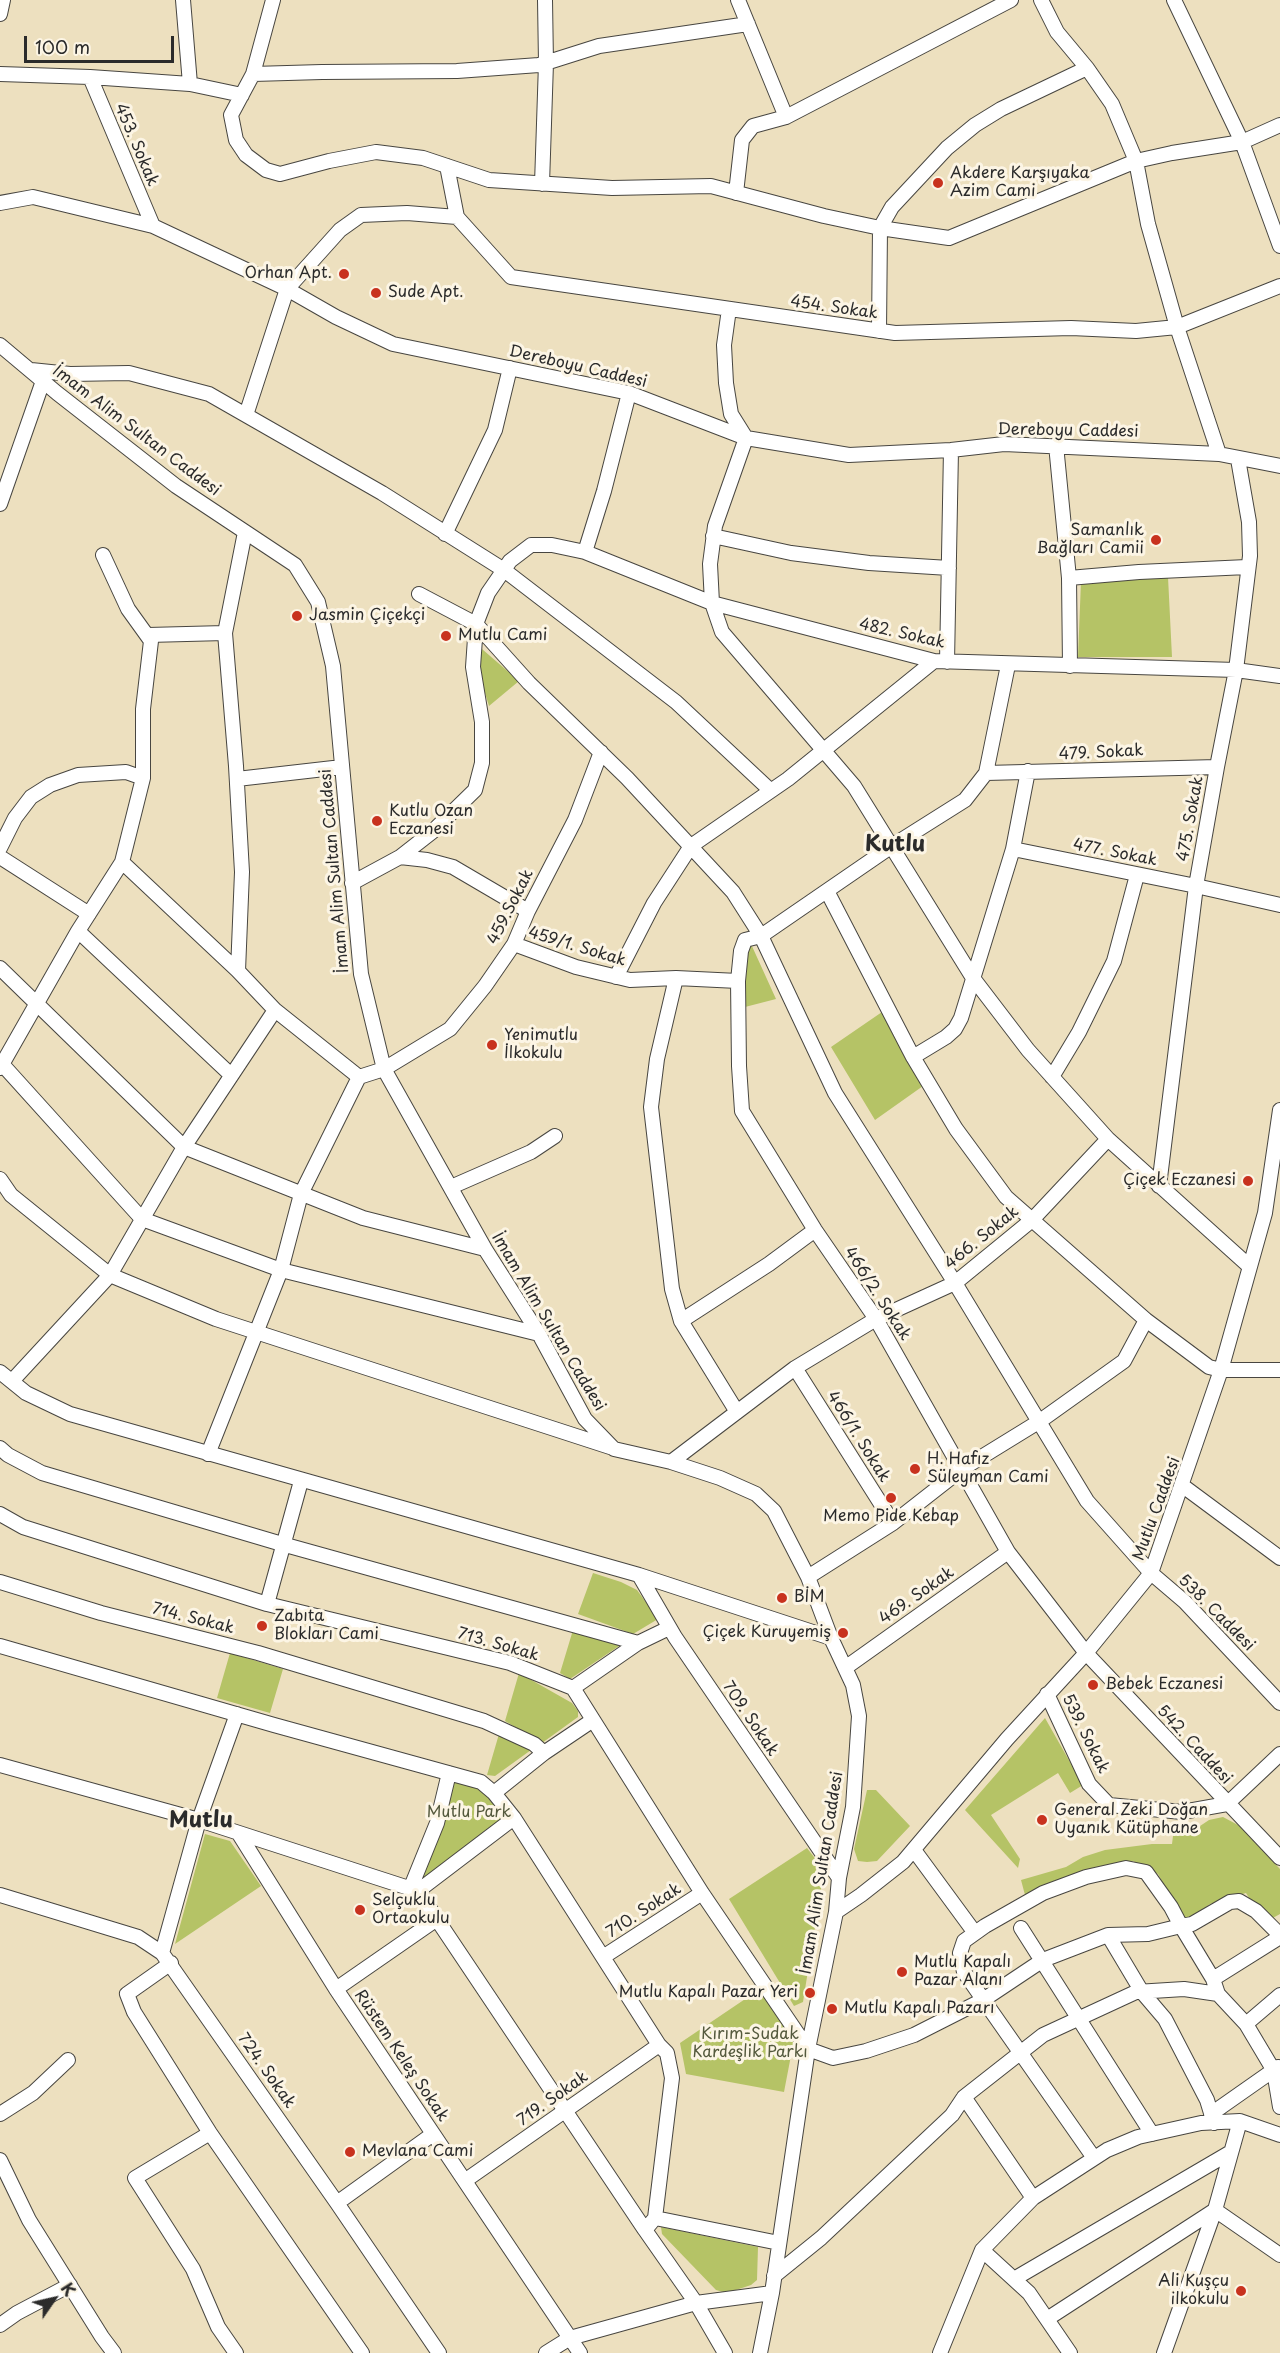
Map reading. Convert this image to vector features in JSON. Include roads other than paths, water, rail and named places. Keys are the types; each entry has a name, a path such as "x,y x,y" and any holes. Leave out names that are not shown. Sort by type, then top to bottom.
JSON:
{"street":[{"path":"0,14 3,0"},
{"path":"183,0 190,84"},
{"path":"273,0 253,74 231,115 236,140 246,156 266,170 280,174 329,160 376,152 423,158 489,180 612,189 711,186 824,216 880,228 950,238 1136,161 1242,142 1280,125"},
{"path":"542,184 546,63 545,0"},
{"path":"738,0 786,117"},
{"path":"736,193 742,140 753,126 786,117 1011,0"},
{"path":"1041,0 1057,32 1087,68 1112,104 1136,161 1148,224 1177,327 1219,454"},
{"path":"1174,0 1242,142 1280,246"},
{"path":"253,74 456,71 546,63 599,46 748,24"},
{"path":"879,331 880,228 892,207 947,148 975,125 1001,109 1087,68"},
{"path":"0,74 190,84 242,94"},
{"name":"453. Sokak","path":"90,77 153,226"},
{"path":"246,415 287,289 340,230 362,215 407,213 457,217 447,166"},
{"name":"Dereboyu Caddesi","path":"0,202 33,197 153,226 287,289 336,317 393,344 629,393 746,438 849,455 951,450 1004,444 1219,454 1280,467"},
{"name":"454. Sokak","path":"457,217 511,278 896,333 1071,328 1136,331 1177,327 1280,286"},
{"path":"729,309 724,345 730,414 746,438 713,536 710,564 712,603 722,632 854,786 973,978 1028,1050 1108,1139 1249,1266"},
{"name":"İmam Alim Sultan Caddesi","path":"0,345 176,486 295,565 318,602 335,677 361,974 384,1069 485,1249 539,1334 585,1419 614,1449 671,1462 720,1478 756,1494 774,1511 808,1577 831,1638 853,1685 859,1716 853,1807 839,1878 836,1912 808,2049 772,2293 760,2353"},
{"path":"445,534 495,430 510,368"},
{"path":"31,370 70,374 129,373 209,394 246,415 382,493 504,570 676,702 770,790"},
{"path":"0,504 43,381"},
{"path":"585,552 604,491 629,393"},
{"path":"1056,446 1069,578 1070,666"},
{"path":"616,977 654,903 691,846 824,750 887,697 941,661 949,568 951,450"},
{"name":"475. Sokak","path":"1159,1186 1196,886 1216,766 1236,670 1250,556 1250,522 1238,459"},
{"path":"238,971 242,872 225,633 245,532"},
{"path":"713,536 791,553 869,563 949,568"},
{"name":"482. Sokak","path":"504,570 510,561 531,545 552,545 585,552 712,603 941,661 1236,670 1280,676"},
{"path":"103,555 128,609 151,642 142,710 143,778 122,862 78,931 1,1066 142,1220 281,1270 539,1334"},
{"path":"1069,578 1247,567"},
{"path":"352,883 400,857 432,832 474,790 482,763 482,723 473,667 476,624 488,593 504,570"},
{"path":"419,594 476,624"},
{"name":"538. Caddesi","path":"476,624 529,683 601,752 733,892 761,936 835,1093 955,1283 1088,1501 1151,1573 1185,1602 1280,1703"},
{"path":"148,635 225,633"},
{"path":"761,936 892,846 965,800 986,773 1008,664"},
{"name":"459.Sokak","path":"359,1077 384,1069 450,1029 485,986 514,944 574,820 601,752"},
{"name":"479. Sokak","path":"986,773 1216,766"},
{"path":"237,779 342,767"},
{"path":"0,848 15,818 31,797 50,785 78,775 126,771 143,778"},
{"path":"913,1057 955,1029 962,1018 1013,849 1028,771"},
{"name":"477. Sokak","path":"1013,849 1280,905"},
{"path":"0,857 89,914"},
{"path":"400,857 427,860 453,867 528,911"},
{"path":"122,862 238,971 275,1010 359,1077 301,1194 281,1270 208,1454"},
{"path":"1052,1077 1114,961 1137,875"},
{"path":"827,891 913,1057 956,1129 1006,1197 1146,1320 1209,1367 1221,1371 1280,1370"},
{"path":"78,931 231,1075"},
{"name":"466/2. Sokak","path":"761,936 745,940 741,951 738,981 742,1111 815,1230 876,1319 1008,1552 1086,1653"},
{"name":"459/1. Sokak","path":"514,944 576,967 630,980 676,978 738,981"},
{"path":"0,968 184,1147 363,1218 485,1249"},
{"path":"676,978 657,1059 651,1107 672,1288 681,1321 737,1412"},
{"path":"12,1381 110,1275 184,1147 275,1010"},
{"name":"Mutlu Caddesi","path":"836,1912 903,1862 1047,1694 1086,1653 1151,1573 1221,1371 1264,1213 1280,1112"},
{"path":"451,1186 531,1152 555,1136"},
{"name":"466. Sokak","path":"671,1462 795,1368 876,1319 955,1283 1032,1220 1108,1139"},
{"path":"0,1179 11,1195 110,1275 216,1319 614,1449"},
{"path":"681,1321 769,1264 815,1230"},
{"path":"808,1577 893,1523 962,1469 1040,1421 1124,1361 1146,1320"},
{"name":"466/1. Sokak","path":"795,1368 893,1523"},
{"path":"0,1372 26,1393 70,1414 639,1575 831,1638"},
{"path":"0,1448 8,1455 42,1473 282,1544 638,1642"},
{"path":"267,1604 301,1481"},
{"path":"1183,1486 1280,1558"},
{"name":"713. Sokak","path":"0,1514 22,1527 267,1604 510,1663 573,1688"},
{"name":"469. Sokak","path":"845,1668 1008,1552"},
{"name":"709. Sokak","path":"639,1575 669,1628 839,1878"},
{"name":"714. Sokak","path":"0,1582 101,1613 258,1653 484,1722 534,1744 544,1753"},
{"path":"669,1628 638,1642 573,1688 702,1893 808,2049 833,2058 866,2051 914,2035 983,2000 1043,1960 1108,1935 1148,1934 1192,1924 1230,1902 1239,1901 1256,1911 1280,1936 1213,1979"},
{"path":"0,1646 481,1782 494,1793 514,1818 659,2045 667,2053 672,2079 655,2218 645,2230"},
{"name":"542. Caddesi","path":"1086,1653 1280,1858"},
{"name":"539. Sokak","path":"1047,1694 1089,1784 1109,1805 1182,1812 1227,1804"},
{"path":"237,1714 199,1820 167,1958 127,1994 134,2012 210,2133 362,2353"},
{"path":"494,1793 544,1753 593,1720"},
{"path":"1227,1804 1280,1754"},
{"path":"0,1765 199,1820 414,1889 437,1919 564,2111 696,2303 725,2353"},
{"path":"414,1889 437,1823 449,1773"},
{"path":"414,1889 514,1818"},
{"name":"Rüstem Keleş Sokak","path":"239,1834 336,1989 580,2353"},
{"path":"914,1850 975,1933"},
{"path":"1094,2158 964,1971 960,1953 964,1941 975,1933 1042,1893 1086,1877 1126,1868 1146,1872 1171,1907 1213,1979 1218,1994 1246,2024 1278,2072 1280,2106"},
{"name":"710. Sokak","path":"603,1957 702,1893"},
{"name":"724. Sokak","path":"0,1895 138,1937 167,1958 439,2353"},
{"path":"336,1989 437,1919"},
{"path":"1021,1928 1152,2134"},
{"path":"1108,1935 1142,1992 1165,2019 1207,2100 1213,2118"},
{"path":"774,2276 821,2238 944,2123 964,2097 1043,2035 1136,1992 1184,1989 1218,1994"},
{"path":"1246,2024 1280,1995"},
{"name":"719. Sokak","path":"466,2180 659,2045"},
{"path":"0,2114 33,2093 68,2060"},
{"path":"940,2353 982,2250 1033,2198 1107,2150 1138,2137 1213,2118 1278,2072"},
{"path":"964,2097 1033,2198"},
{"path":"1213,2118 1240,2121 1280,2135"},
{"path":"1164,2353 1215,2210 1240,2121"},
{"path":"210,2133 135,2178 193,2269 218,2327 236,2353"},
{"path":"337,2203 433,2134"},
{"path":"1014,2279 1232,2152"},
{"path":"0,2160 29,2220 114,2353"},
{"path":"1215,2210 1280,2255"},
{"path":"1047,2319 1215,2210"},
{"path":"655,2218 779,2243"},
{"path":"982,2250 1029,2293 1070,2353"},
{"path":"0,2325 17,2313 70,2285"},
{"path":"546,2353 570,2338 696,2303 772,2293"}],"place":[{"name":"Akdere Karşıyaka Azim Cami","path":"938,183"},
{"name":"Orhan Apt.","path":"344,274"},
{"name":"Sude Apt.","path":"376,293"},
{"name":"Samanlık Bağları Camii","path":"1156,540"},
{"name":"Jasmin Çiçekçi","path":"297,616"},
{"name":"Mutlu Cami","path":"446,636"},
{"name":"Kutlu Ozan Eczanesi","path":"377,821"},
{"name":"Yenimutlu İlkokulu","path":"492,1045"},
{"name":"Çiçek Eczanesi","path":"1248,1181"},
{"name":"H. Hafız Süleyman Cami","path":"915,1469"},
{"name":"Memo Pide Kebap","path":"891,1498"},
{"name":"BİM","path":"782,1598"},
{"name":"Zabıta Blokları Cami","path":"262,1626"},
{"name":"Çiçek Kuruyemiş","path":"843,1633"},
{"name":"Bebek Eczanesi","path":"1093,1685"},
{"name":"General Zeki Doğan Uyanık Kütüphane","path":"1042,1820"},
{"name":"Selçuklu Ortaokulu","path":"360,1910"},
{"name":"Mutlu Kapalı Pazar Alanı","path":"902,1972"},
{"name":"Mutlu Kapalı Pazar Yeri","path":"810,1993"},
{"name":"Mutlu Kapalı Pazarı","path":"832,2009"},
{"name":"Mevlana Cami","path":"350,2152"},
{"name":"Ali Kuşçu ilkokulu","path":"1241,2291"}],"district":[{"name":"Kutlu","path":"895,845"},
{"name":"Mutlu","path":"201,1821"}],"park label":[{"name":"Mutlu Park","path":"469,1813"},
{"name":"Kırım-Sudak Kardeşlik Parkı","path":"750,2044"}]}
